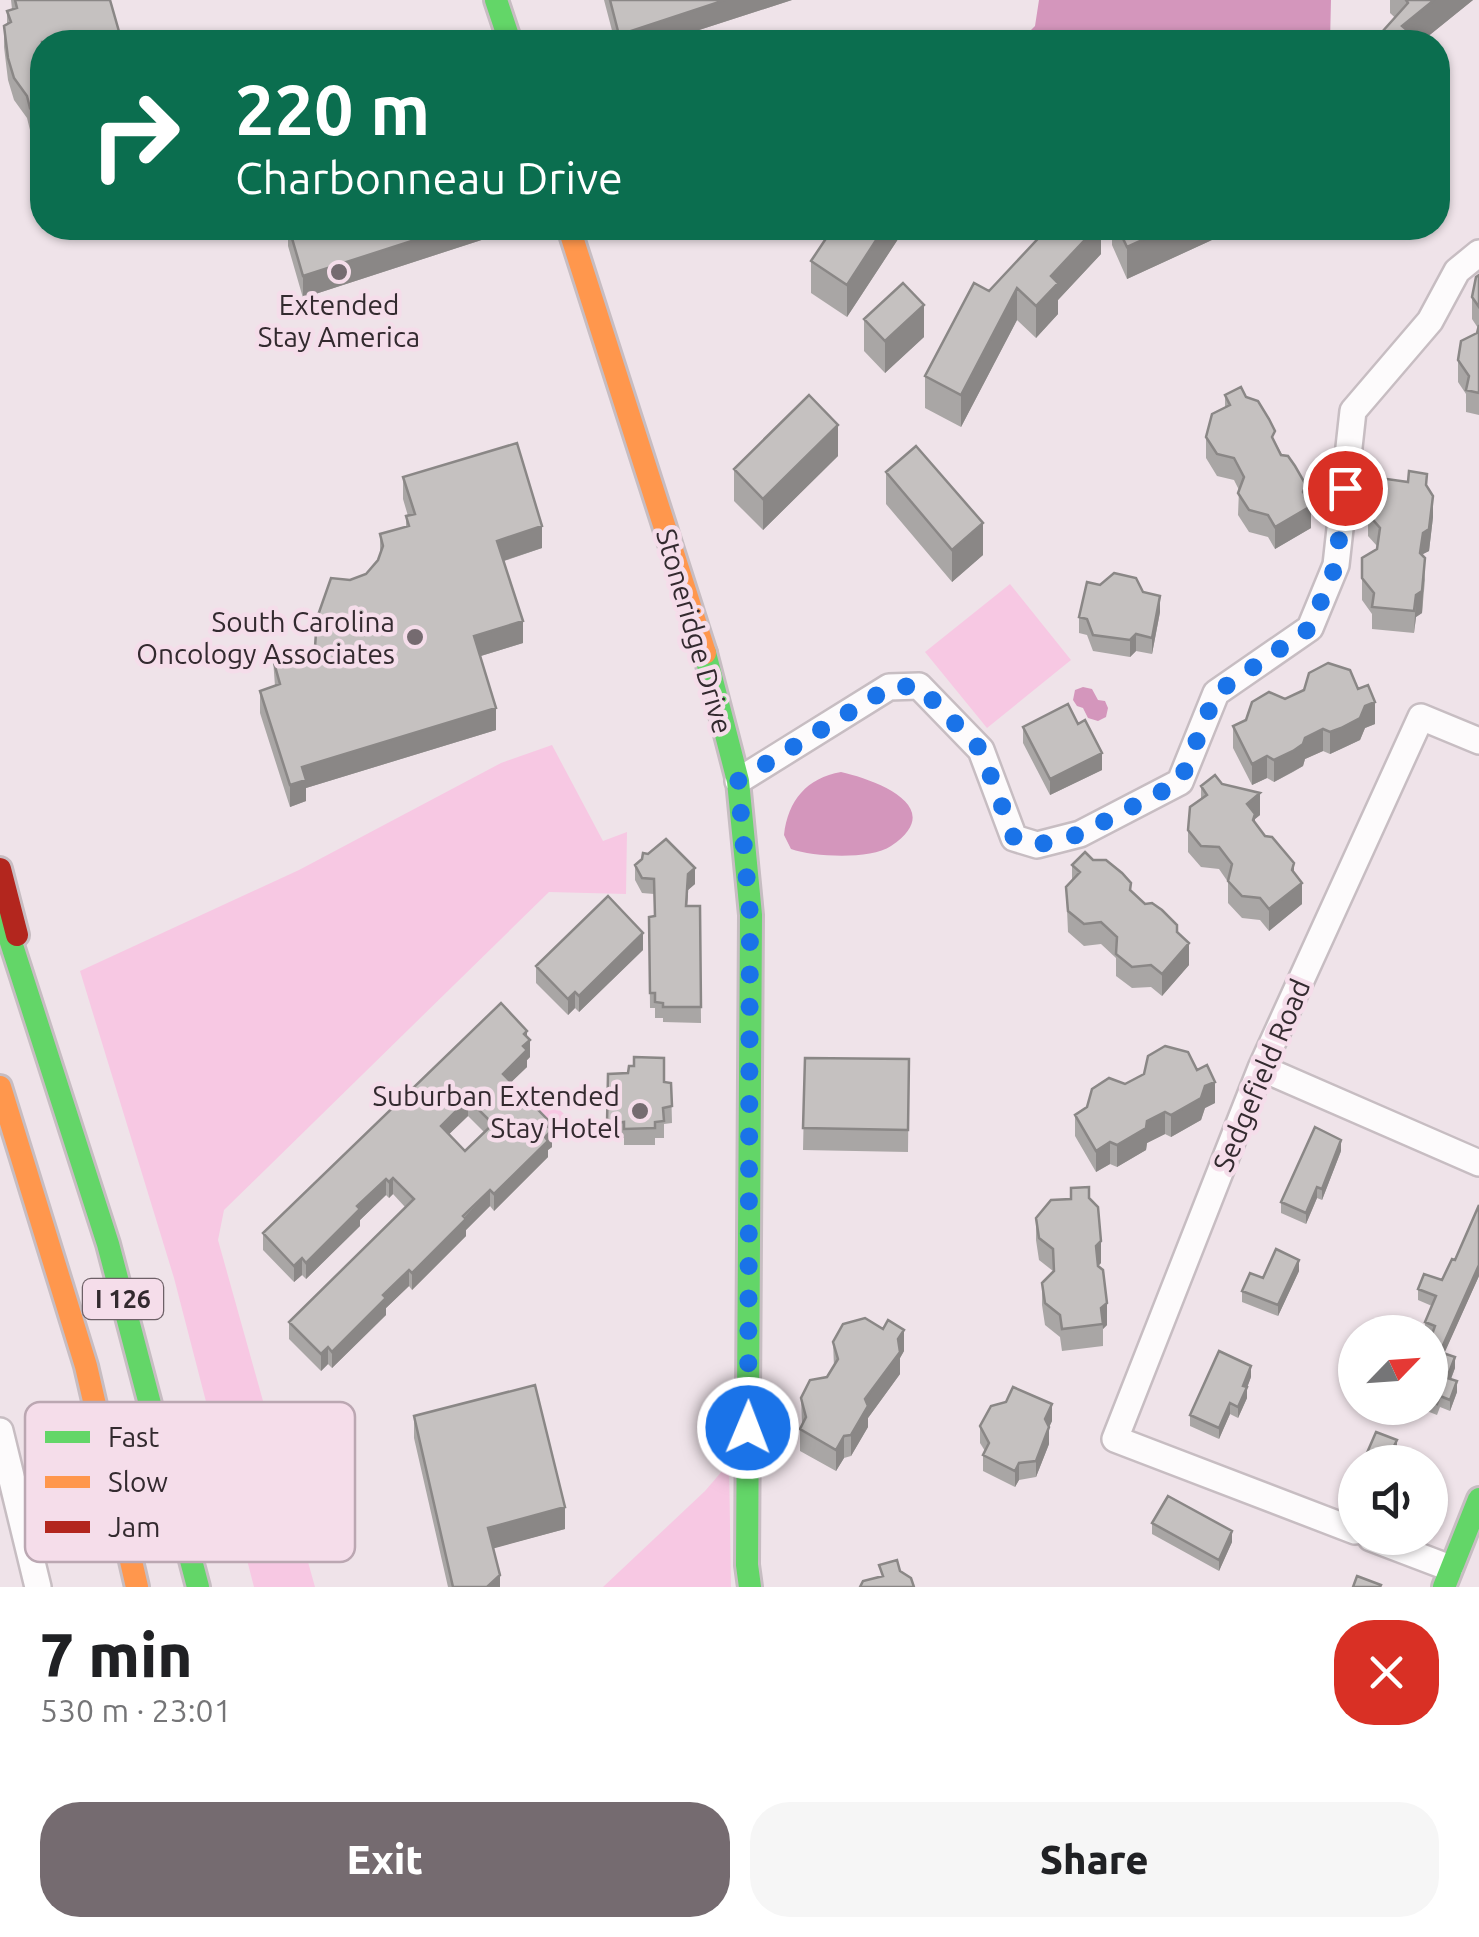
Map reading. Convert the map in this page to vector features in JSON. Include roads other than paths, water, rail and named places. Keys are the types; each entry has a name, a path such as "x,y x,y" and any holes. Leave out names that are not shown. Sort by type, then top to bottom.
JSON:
{"main road":[{"path":"496,0 506,30"},
{"name":"Stoneridge Drive","path":"573,240 709,666 738,781 750,915 746,1565 750,1587"},
{"path":"0,869 38,1015"},
{"name":"I 126","path":"0,908 38,1015 152,1402"},
{"name":"I 126","path":"0,1088 94,1402"},
{"path":"1447,1577 1479,1499"},
{"name":"I 126","path":"131,1562 137,1587"},
{"name":"I 126","path":"192,1562 198,1587"}],"street":[{"path":"738,781 890,687 919,686 981,750 1014,838 1037,845 1080,834 1180,782 1216,693 1310,628 1336,565 1354,411 1430,321 1457,270 1479,253"},
{"name":"Sedgefield Road","path":"1338,1525 1115,1439 1260,1068 1420,717 1479,742"},
{"path":"1260,1068 1479,1163"},
{"path":"0,1430 25,1533"},
{"path":"1404,1555 1447,1577"},
{"path":"32,1562 38,1587"}],"place":[{"name":"Extended Stay America","path":"339,272"},
{"name":"South Carolina Oncology Associates","path":"415,637"},
{"name":"Suburban Extended Stay Hotel","path":"640,1111"}]}
